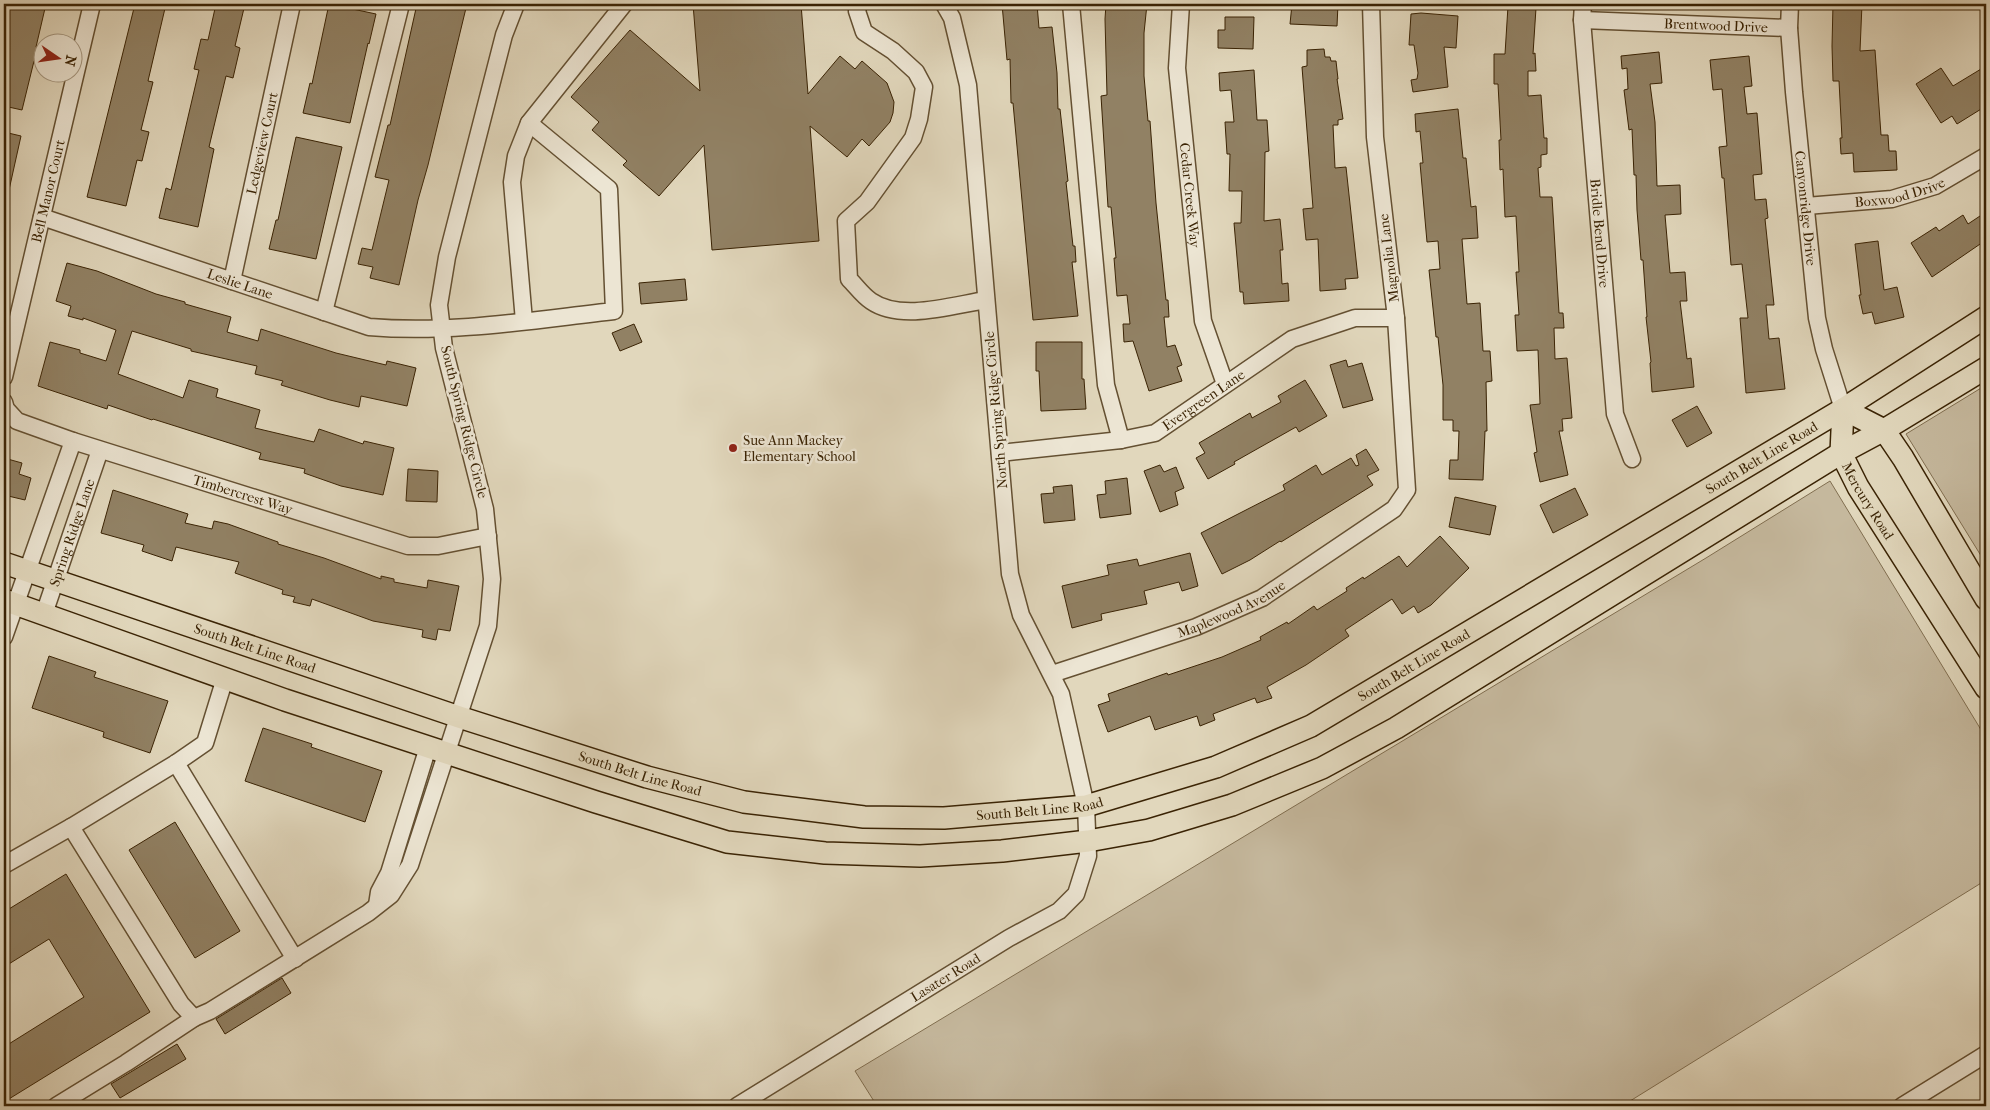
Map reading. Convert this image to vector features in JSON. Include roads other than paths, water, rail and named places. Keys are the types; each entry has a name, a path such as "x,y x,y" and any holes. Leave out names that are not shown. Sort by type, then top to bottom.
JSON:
{"main road":[{"name":"South Belt Line Road","path":"4,563 459,717 647,776 744,802 864,817 944,818 1086,806 1216,767 1311,726 1843,409 1986,317"},
{"path":"10,602 437,750 726,842 826,853 920,856 1002,851 1088,841 1149,830 1232,805 1322,768 1396,728 1842,453 1884,430 1986,368"},
{"path":"1843,409 1884,430 1986,599"},
{"name":"Mercury Road","path":"1843,409 1842,453 1858,487 1986,688"}],"street":[{"name":"Bell Manor Court","path":"4,378 92,4"},
{"name":"Ledgeview Court","path":"232,281 292,4"},
{"path":"324,312 401,4"},
{"name":"South Spring Ridge Circle","path":"437,750 459,717 488,626 492,579 486,509 444,348 439,305 447,257 504,35 516,4"},
{"path":"524,321 512,182 516,156 529,124 624,4"},
{"path":"859,4 857,11 864,32 893,51 916,72 924,88 919,119 912,138 867,202 846,221 849,279 872,302 898,312 925,310 986,300"},
{"name":"North Spring Ridge Circle","path":"944,4 952,18 968,85 1010,574 1020,615 1061,694 1086,806"},
{"path":"1071,4 1106,385 1121,440"},
{"name":"Cedar Creek Way","path":"1181,4 1177,68 1202,321 1225,384"},
{"name":"Magnolia Lane","path":"1371,4 1375,137 1396,318 1407,490 1394,509"},
{"name":"Canyonridge Drive","path":"1790,4 1789,28 1794,92 1817,318 1824,349 1843,409"},
{"name":"Brentwood Drive","path":"1582,12 1789,28"},
{"name":"Bridle Bend Drive","path":"1582,12 1615,414 1632,459"},
{"name":"Leslie Lane","path":"42,217 369,327 398,330 442,330 614,311 609,189 529,124"},
{"name":"Boxwood Drive","path":"1806,206 1892,199 1935,186 1986,156"},
{"name":"Evergreen Lane","path":"1000,453 1121,440 1155,432 1292,339 1355,318 1396,318"},
{"name":"Timbercrest Way","path":"5,406 18,421 73,441 408,546 438,546 488,536"},
{"name":"Spring Ridge Lane","path":"4,637 10,602 27,570 73,441"},
{"name":"Spring Ridge Lane","path":"44,614 100,450"},
{"name":"Maplewood Avenue","path":"1052,674 1196,627 1262,598 1394,509"},
{"path":"4,865 71,827 176,763 205,743 225,678"},
{"path":"377,905 393,858 437,750"},
{"path":"56,1106 194,1018 210,1011 295,959 368,913 391,895 410,865 437,750"},
{"path":"176,763 295,959"},
{"name":"Lasater Road","path":"737,1106 1009,938 1059,911 1076,894 1088,856 1086,806"},
{"path":"71,827 180,1004 194,1018"},
{"path":"393,858 410,865"},
{"path":"1902,1106 1986,1054"}],"place":[{"name":"Sue Ann Mackey Elementary School","path":"733,448"}]}
